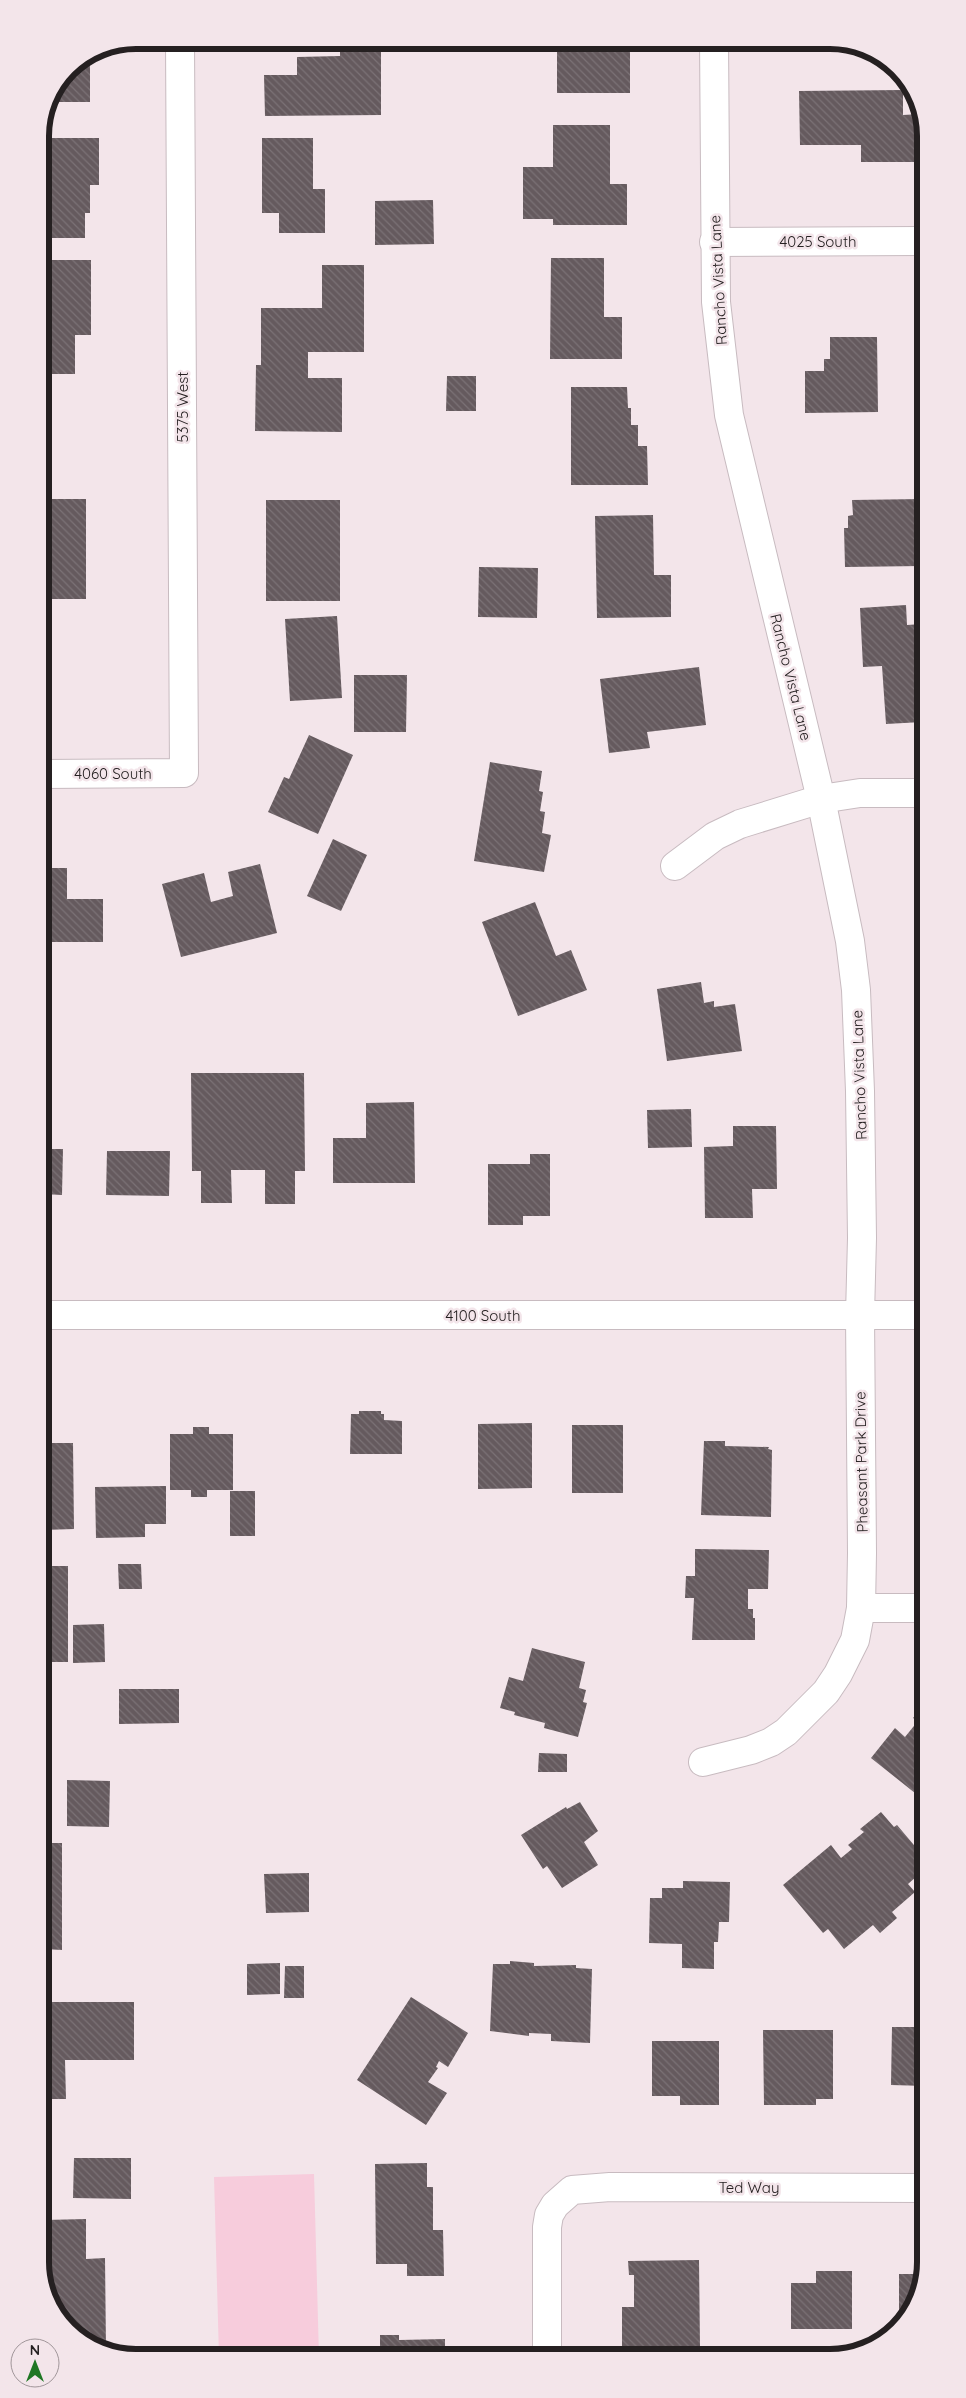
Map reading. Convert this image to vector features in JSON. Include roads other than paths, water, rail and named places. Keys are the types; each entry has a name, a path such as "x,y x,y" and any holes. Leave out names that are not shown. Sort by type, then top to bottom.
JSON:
{"street":[{"name":"5375 West","path":"180,49 184,773"},
{"name":"Rancho Vista Lane","path":"714,49 714,242 716,302 729,415 821,799 850,941 856,990 860,1091 862,1238 860,1315"},
{"name":"4025 South","path":"714,242 917,241"},
{"name":"4060 South","path":"49,774 184,773"},
{"path":"675,866 715,836 740,824 821,799 860,793 917,793"},
{"name":"4100 South","path":"49,1315 917,1315"},
{"name":"Pheasant Park Drive","path":"703,1762 751,1750 772,1742 786,1732 826,1692 838,1674 855,1640 861,1608 862,1553 860,1315"},
{"path":"861,1608 917,1608"},
{"name":"Ted Way","path":"547,2349 547,2227 555,2205 572,2190 610,2187 917,2188"}]}
